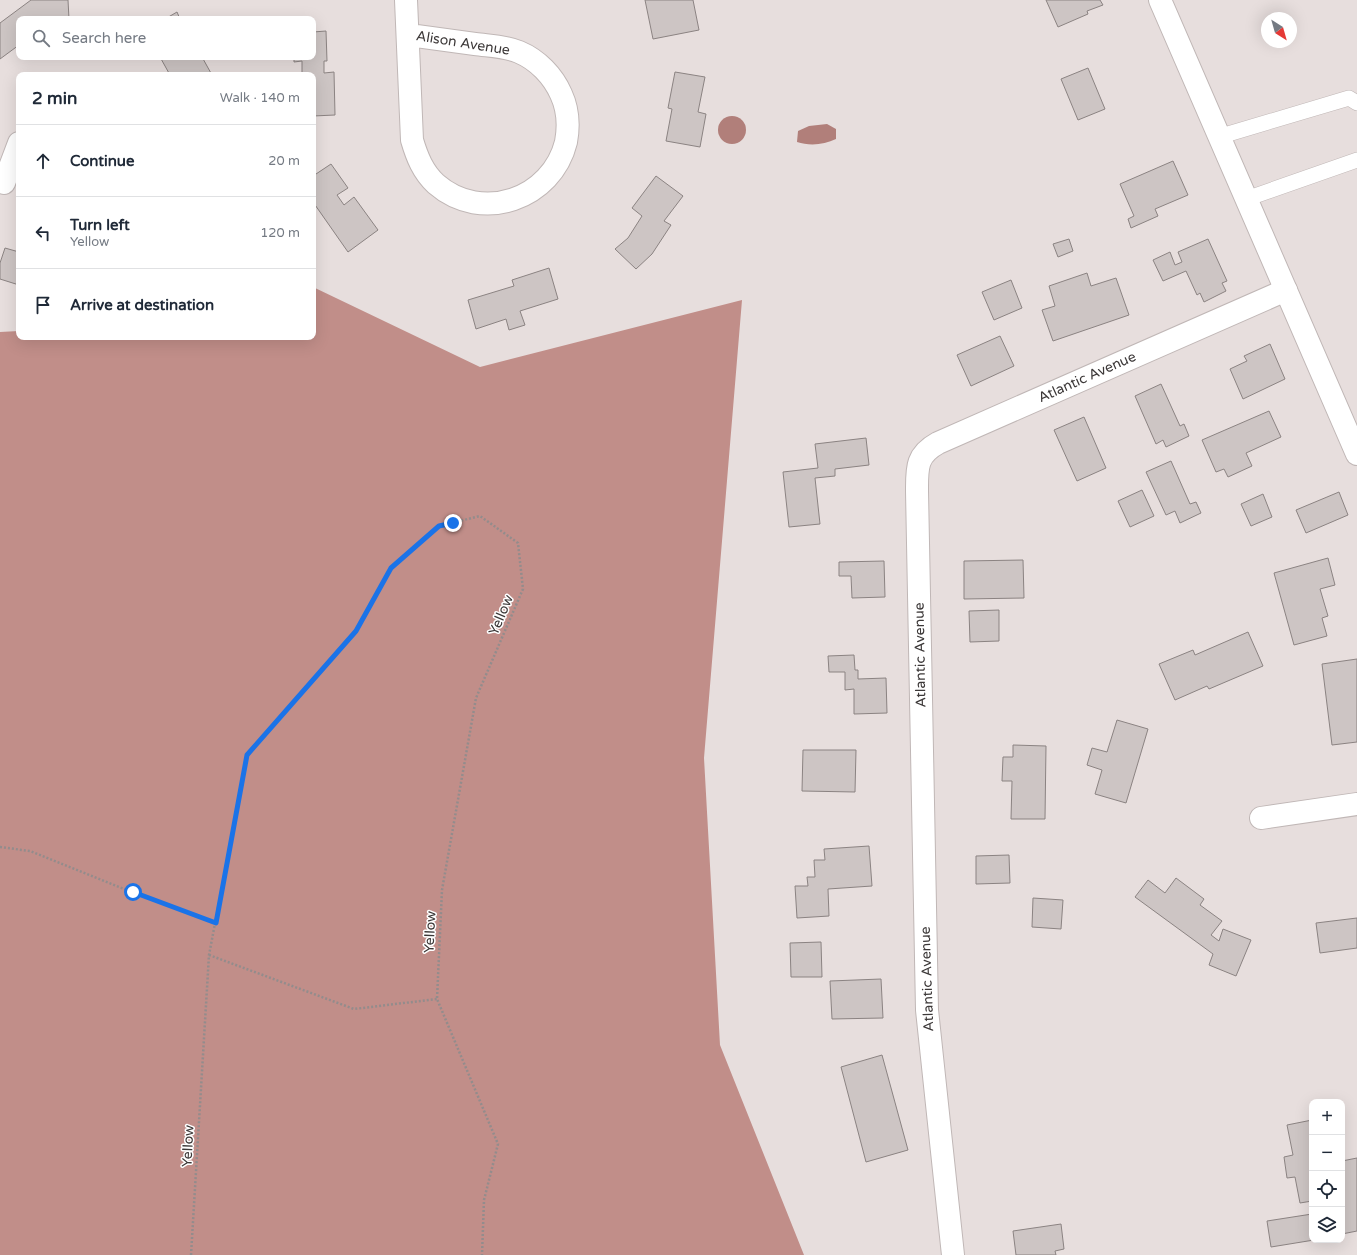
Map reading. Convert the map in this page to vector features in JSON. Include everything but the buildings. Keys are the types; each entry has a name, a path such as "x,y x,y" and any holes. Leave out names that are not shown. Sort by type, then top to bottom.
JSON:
{"street":[{"name":"Alison Avenue","path":"406,0 409,35 410,123 416,156 422,166 436,184 450,194 466,201 500,203 517,198 532,191 546,180 556,166 563,151 567,134 568,117 557,85 547,72 535,61 525,55 503,48 409,35"},
{"path":"1160,0 1218,137 1357,454"},
{"path":"8,183 16,154"},
{"name":"Atlantic Avenue","path":"952,1255 927,1010 917,491 919,461 929,448 938,443 1286,290"},
{"path":"1261,818 1357,804"}],"lane":[{"path":"1218,137 1349,98 1357,103"},
{"path":"1246,199 1357,160"}],"path":[{"name":"Yellow","path":"191,1255 209,955 247,755 356,631 391,568 439,526 480,516 518,543 523,589 476,698 442,890 437,999 498,1144 484,1200 482,1255"},
{"path":"0,847 30,851 119,887 216,923"},
{"path":"209,955 354,1009 437,999"}],"shaded area":[{"path":"732,116 742,120 746,130 742,140 732,144 722,140 718,130 722,120"},
{"path":"827,124 836,129 836,139 827,143 816,144 797,142 798,131 809,126"},
{"path":"316,288 480,367 742,300 704,758 720,1045 804,1255 0,1255 0,332 16,331 16,340 316,340"}],"route":[{"path":"133,892 216,923 247,755 356,631 391,568 439,526 453,523"}]}
